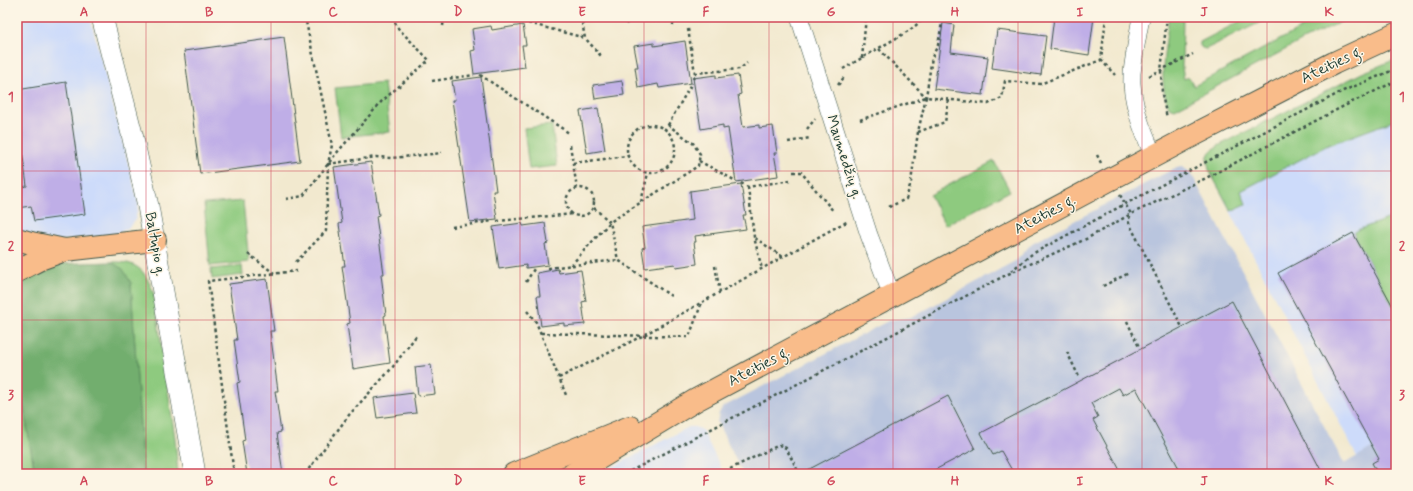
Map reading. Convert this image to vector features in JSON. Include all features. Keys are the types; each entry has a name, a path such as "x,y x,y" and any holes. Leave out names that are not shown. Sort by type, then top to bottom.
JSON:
{"main road":[{"name":"Ateities g.","path":"573,474 696,400 1154,157 1334,63 1396,34"},
{"path":"17,239 31,244 65,250"},
{"path":"17,271 40,259 65,250 155,240"},
{"name":"Ateities g.","path":"514,474 696,400"}],"street":[{"name":"Baltupio g.","path":"102,17 132,134 155,240 195,474"},
{"name":"Maumedžių g.","path":"799,17 863,216 892,296"},
{"path":"1141,17 1132,74 1132,84 1142,130 1154,157"}],"path":[{"path":"296,262 326,231 328,164 332,145 305,17"},
{"path":"286,199 303,196 328,164 382,101 429,60 397,27 393,17"},
{"path":"443,26 444,17"},
{"path":"505,17 584,38 601,56"},
{"path":"581,17 584,38"},
{"path":"622,17 629,26"},
{"path":"673,25 674,17"},
{"path":"862,58 866,17"},
{"path":"843,69 910,30 926,17"},
{"path":"888,207 906,199 911,182 918,132 926,97 932,57 938,44 943,17"},
{"path":"1106,17 1101,60 1116,76"},
{"path":"1167,17 1161,71 1162,94 1167,118"},
{"path":"688,29 695,73 693,78"},
{"path":"879,48 926,97"},
{"path":"1132,84 1193,54"},
{"path":"860,120 926,97 988,104 1002,98 1005,81 1040,84 1101,60"},
{"path":"695,73 740,69 747,63"},
{"path":"1008,274 1032,254 1125,204 1343,91 1396,69"},
{"path":"480,74 569,133"},
{"path":"432,81 474,75"},
{"path":"625,474 1008,274 1086,239 1131,214 1206,178 1346,105 1396,81"},
{"path":"665,129 692,83"},
{"path":"918,132 945,122 949,100"},
{"path":"649,124 658,125 671,135 674,143 675,151 673,159 663,170 656,173 640,171 634,167 627,156 626,146 629,138 634,131 641,126 649,124"},
{"path":"571,265 610,222 698,166 700,154 693,143 668,125"},
{"path":"788,142 810,138"},
{"path":"570,145 577,188"},
{"path":"328,164 376,157 392,158 442,153"},
{"path":"573,163 627,156"},
{"path":"699,161 736,182"},
{"path":"793,172 801,172 834,212"},
{"path":"641,202 648,173"},
{"path":"741,183 748,187 790,180"},
{"path":"748,187 754,237 762,269"},
{"path":"497,221 573,214 583,216 591,212 594,208 593,194 586,189 577,188 569,193 566,202 570,212 573,214"},
{"path":"594,208 610,222 618,260"},
{"path":"1131,214 1128,221 1182,327"},
{"path":"559,378 642,336 838,226 863,216"},
{"path":"452,227 493,221"},
{"path":"754,237 783,257"},
{"path":"248,254 274,273"},
{"path":"548,268 618,260 671,296"},
{"path":"715,266 720,292"},
{"path":"526,282 534,269 536,269"},
{"path":"234,474 208,281 297,271"},
{"path":"1103,286 1129,273"},
{"path":"541,333 689,337 702,302"},
{"path":"527,311 536,322 566,395"},
{"path":"1126,321 1140,349"},
{"path":"305,474 349,415 392,368 416,336"},
{"path":"1067,352 1079,377 1080,376"},
{"path":"730,469 780,446 786,448 800,473"}],"shaded area":[{"path":"17,17 90,17 139,205 135,220 129,227 116,235 57,241 17,233"},
{"path":"1396,59 1396,434 1357,457 1209,170 1207,158 1210,152 1218,146 1362,73"},
{"path":"1182,167 1192,175 1344,464 1396,434 1396,474 743,474 717,422 719,413 723,407 890,320 912,317 1017,260 1032,243 1175,168"},
{"path":"689,427 695,427 702,430 724,474 599,474"}],"green space":[{"path":"1169,17 1183,17 1182,68 1184,79 1189,77 1194,86 1322,17 1351,17 1305,39 1175,109 1169,107 1165,97 1163,75 1163,63"},
{"path":"1248,17 1271,17 1206,49 1200,46 1200,42"},
{"path":"1396,59 1396,120 1328,145 1241,191 1246,204 1231,211 1209,170 1207,158 1210,152 1218,146 1362,73"},
{"path":"384,83 390,132 341,137 335,88"},
{"path":"552,125 557,166 529,169 524,128"},
{"path":"994,161 1010,191 945,225 930,195"},
{"path":"243,201 249,262 210,266 204,204"},
{"path":"1396,216 1396,312 1353,233 1357,230"},
{"path":"111,262 128,263 134,265 144,273 154,294 175,438 178,474 143,474 131,283"},
{"path":"111,262 123,269 131,283 143,474 35,474 17,367 17,284 24,278 53,264"},
{"path":"242,266 243,275 212,279 211,269"},
{"path":"17,367 35,474 22,474 17,440"}],"building":[{"path":"1054,17 1094,17 1089,55 1050,49"},
{"path":"943,23 954,25 951,52 988,57 983,95 934,89"},
{"path":"523,25 526,45 522,45 525,67 474,74 471,51 475,50 472,29 491,26 492,30"},
{"path":"997,30 1046,36 1041,75 992,68"},
{"path":"284,37 300,161 200,174 184,51"},
{"path":"685,41 691,83 659,88 658,84 638,88 635,67 638,67 634,46 654,43 654,46"},
{"path":"716,75 716,78 738,75 741,94 738,95 743,127 759,125 759,128 773,126 777,153 774,153 778,176 736,182 728,128 723,129 723,125 701,129 693,78"},
{"path":"481,77 496,191 493,191 497,219 470,222 452,100 455,100 452,81"},
{"path":"622,81 624,95 595,99 593,85"},
{"path":"66,82 85,214 34,221 31,206 17,208 17,188 27,186 17,114 17,90"},
{"path":"598,108 605,150 587,153 580,111"},
{"path":"371,162 379,215 376,216 384,274 381,274 386,315 384,316 390,363 353,369 347,324 350,323 342,266 345,266 339,224 342,223 334,167"},
{"path":"741,184 746,215 743,215 746,229 695,236 696,242 694,242 697,264 676,267 675,264 645,268 642,248 645,247 642,227 693,220 690,191"},
{"path":"522,223 523,226 545,223 548,243 545,244 548,265 526,268 526,265 499,269 493,227"},
{"path":"1353,233 1396,312 1396,474 1378,474 1372,463 1379,459 1278,273"},
{"path":"558,269 559,273 581,270 586,301 582,302 585,324 564,326 564,323 541,326 537,296 540,296 537,273"},
{"path":"267,279 274,331 270,331 278,391 275,391 281,432 277,433 283,474 247,474 242,441 245,440 237,383 240,382 234,340 237,340 229,284"},
{"path":"1232,301 1323,474 1182,474 1136,388 1123,395 1119,388 1091,403 1098,417 1093,420 1122,474 1014,474 1001,451 993,455 981,433"},
{"path":"431,365 435,394 418,396 415,367"},
{"path":"413,393 416,413 377,418 374,398"},
{"path":"948,396 975,449 927,474 800,474"}]}
